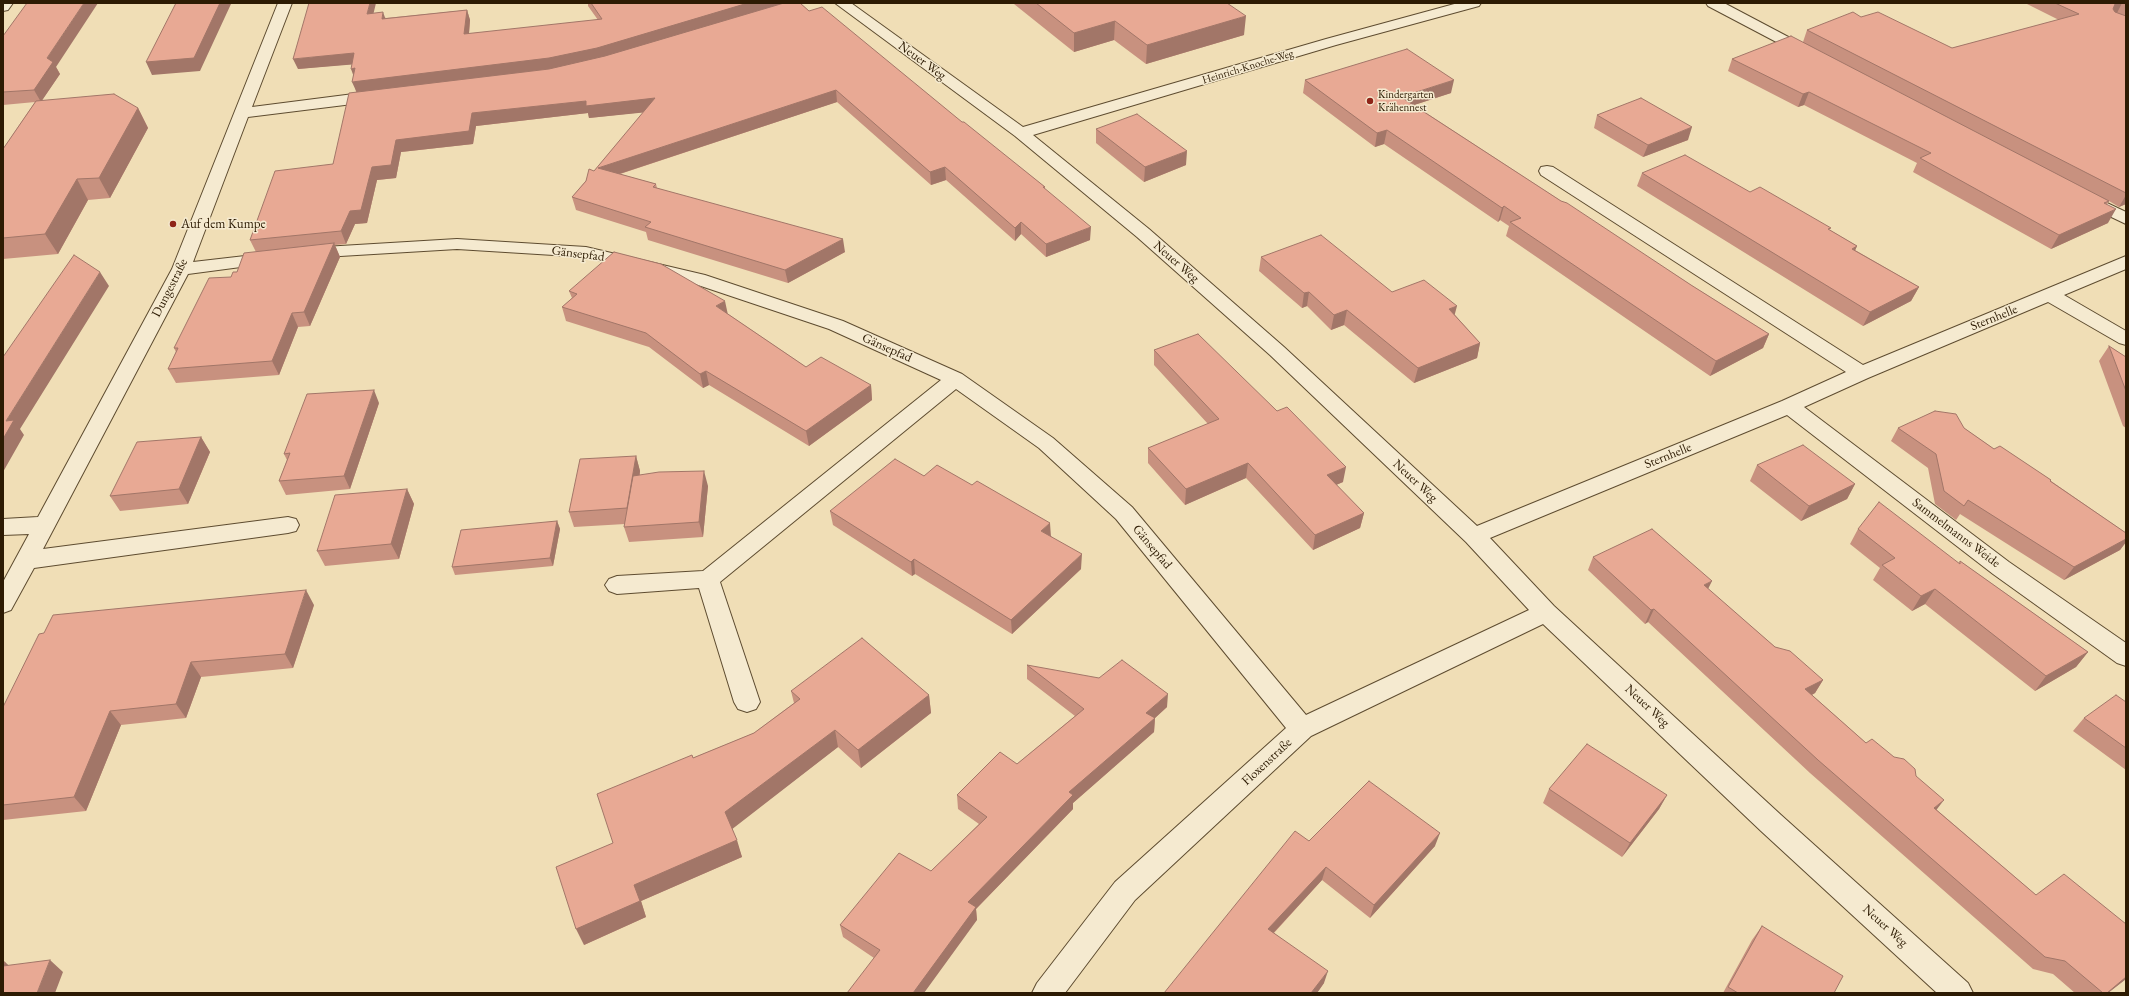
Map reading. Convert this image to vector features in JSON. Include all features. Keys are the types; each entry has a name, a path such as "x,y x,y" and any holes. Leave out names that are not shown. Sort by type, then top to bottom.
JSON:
{"street":[{"path":"3,7 6,3"},
{"name":"Dungestraße","path":"3,604 181,269 285,3"},
{"name":"Neuer Weg","path":"842,3 1021,133 1143,233 1277,351 1474,536 1546,612 1771,823 1958,993"},
{"name":"Heinrich-Knoche-Weg","path":"1021,133 1331,42 1443,6 1474,3"},
{"path":"1713,3 1825,62"},
{"path":"243,113 391,94"},
{"path":"1547,171 1861,373"},
{"path":"2077,194 2126,219"},
{"name":"Gänsepfad","path":"181,269 317,252 457,244 586,252 698,279 836,325 955,379 1046,443 1124,513 1302,729"},
{"name":"Sternhelle","path":"1474,536 1788,406 1861,373 2126,262"},
{"path":"2050,295 2126,339"},
{"path":"617,585 708,579 955,379"},
{"name":"Sammelmanns Weide","path":"1788,406 2001,568 2126,656"},
{"path":"3,526 45,525"},
{"path":"27,560 288,525"},
{"path":"708,579 747,702"},
{"name":"Floxenstraße","path":"1047,993 1125,891 1302,729 1546,612"}],"building":[{"path":"27,3 84,3 47,58 53,62 34,90 3,92 3,36"},
{"path":"176,3 220,3 194,58 146,62"},
{"path":"309,3 370,3 367,14 383,12 382,19 467,10 464,34 602,19 591,3 748,3 597,48 549,58 352,82 355,68 351,69 354,53 293,59"},
{"path":"784,3 800,3 809,11 822,7 962,122 964,122 1045,187 1043,187 1091,227 1046,244 1021,222 1015,228 945,167 930,172 836,90 598,168 656,184 653,187 843,239 785,270 645,227 651,222 572,197 586,181 589,169 594,171 655,98 586,106 586,101 472,113 469,131 396,140 391,165 372,167 361,210 350,211 341,231 250,240 275,171 333,164 349,93 549,69 605,56"},
{"path":"1036,3 1227,3 1246,16 1147,45 1115,21 1074,33"},
{"path":"2055,3 2121,3 2115,4 2113,9 2115,12 2126,16 2126,193 1807,30 1853,12 1861,17 1878,12 1952,48 2079,14"},
{"path":"1791,36 2109,201 2104,203 2116,209 2059,235 1920,158 1931,153 1809,92 1803,94 1732,59"},
{"path":"1407,49 1454,80 1401,97 1769,334 1716,361 1510,222 1521,218 1504,206 1502,208 1387,130 1377,133 1305,80"},
{"path":"114,94 138,108 99,178 77,179 45,234 3,238 3,149 36,101"},
{"path":"1641,98 1692,127 1648,145 1597,115"},
{"path":"1137,114 1187,151 1145,167 1096,129"},
{"path":"1685,155 1750,192 1760,187 1831,228 1828,229 1857,246 1852,249 1919,287 1870,312 1642,173"},
{"path":"1321,235 1392,292 1424,280 1457,306 1449,309 1480,343 1418,368 1347,310 1334,315 1309,292 1304,293 1261,257"},
{"path":"334,243 304,312 292,313 272,361 168,369 178,348 174,348 209,278 231,277 233,272 237,272 244,253"},
{"path":"614,252 661,264 725,301 716,306 806,367 821,357 871,385 806,431 706,371 700,374 646,333 562,307 577,294 569,291"},
{"path":"74,255 100,272 6,421 14,420 3,439 3,357"},
{"path":"1198,334 1277,411 1287,407 1346,467 1327,475 1364,513 1315,535 1248,463 1186,489 1148,448 1219,419 1154,350"},
{"path":"2109,346 2126,357 2126,391"},
{"path":"374,390 344,476 279,481 290,453 284,454 307,394"},
{"path":"1935,411 1956,414 1964,428 1994,449 2000,446 2051,480 2050,481 2126,533 2126,539 2074,567 1968,500 1964,506 1944,491 1936,454 1898,428"},
{"path":"201,437 179,489 110,496 137,442"},
{"path":"1803,445 1855,484 1809,506 1757,465"},
{"path":"636,456 627,508 569,512 580,459"},
{"path":"895,459 924,476 937,465 972,485 977,481 1050,523 1041,531 1082,554 1011,620 914,559 911,562 830,511"},
{"path":"704,471 699,522 624,527 633,476 659,472"},
{"path":"407,489 391,544 317,551 335,495"},
{"path":"1879,502 1960,564 1960,561 2088,652 2046,676 1935,589 1921,596 1882,565 1895,558 1858,529"},
{"path":"557,521 550,558 452,567 461,530"},
{"path":"1652,529 1712,581 1704,585 1775,647 1790,651 1823,680 1805,689 1866,743 1872,739 1894,757 1904,759 1915,769 1916,776 1944,800 1934,808 2036,895 2064,874 2126,924 2126,977 2107,993 2103,993 2065,961 2045,957 1818,760 1654,609 1651,610 1593,557"},
{"path":"306,590 285,654 191,662 176,704 110,711 74,797 3,805 3,707 39,634 44,633 53,615"},
{"path":"862,638 929,695 858,750 835,730 725,812 737,840 634,885 640,901 576,929 556,867 613,843 597,794 692,755 693,758 754,733 800,699 791,691"},
{"path":"1122,660 1168,694 1146,713 1155,718 1069,792 1073,795 968,902 976,907 913,993 847,993 880,950 840,925 899,853 931,871 987,817 957,795 1000,752 1017,764 1084,709 1027,665 1099,678"},
{"path":"2116,695 2126,702 2126,748 2084,718"},
{"path":"1587,744 1667,795 1630,843 1549,789"},
{"path":"1369,781 1440,833 1374,905 1326,867 1268,929 1328,971 1311,993 1164,993 1295,831 1309,841"},
{"path":"1762,926 1843,976 1834,993 1738,993 1728,987"},
{"path":"50,960 37,993 3,993 3,966"}],"place":[{"name":"Kindergarten Krähennest","path":"1370,101"},
{"name":"Auf dem Kumpe","path":"173,224"}]}
